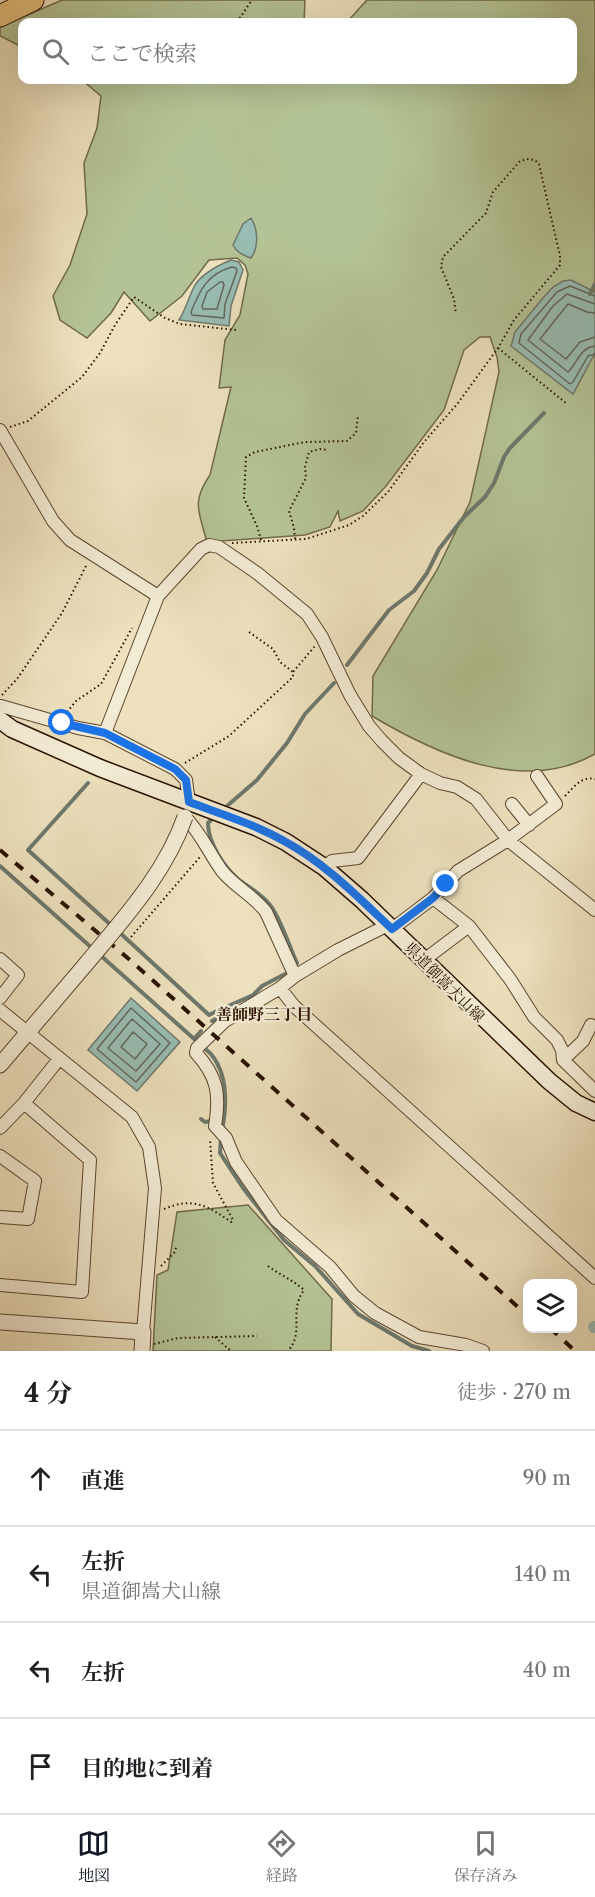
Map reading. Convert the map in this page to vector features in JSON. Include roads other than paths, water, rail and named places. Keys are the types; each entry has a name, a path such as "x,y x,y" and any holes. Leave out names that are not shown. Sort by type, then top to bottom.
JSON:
{"highway":[{"path":"0,16 33,0"}],"main road":[{"name":"県道御嵩犬山線","path":"0,720 12,729 187,809 256,827 286,842 324,867 390,927 549,1081 576,1103 595,1112"}],"street":[{"path":"0,431 53,521 70,540 158,596"},
{"path":"105,733 158,596 201,549 209,546 219,547 257,573 307,615 322,637 350,695 369,726 399,758 421,774 440,783 457,787 476,799 508,840 595,910"},
{"path":"0,707 105,733 175,769 186,780 187,809 177,840 160,871 86,964 0,1065"},
{"path":"324,867 332,861 358,858 421,774"},
{"path":"483,1351 466,1345 419,1336 375,1313 354,1296 330,1267 276,1220 236,1162 226,1138 215,1126 218,1108 216,1082 209,1066 196,1053 201,1043 225,1020 338,950 390,927 433,898 458,871 508,840 556,804 537,776"},
{"path":"512,804 529,825"},
{"path":"187,809 195,827 221,869 266,912 295,976"},
{"path":"433,898 469,926 510,979 534,1017 556,1040 562,1050 563,1060 595,1091"},
{"path":"424,960 469,926"},
{"path":"0,959 18,975 0,998"},
{"path":"280,988 294,1006 595,1278"},
{"path":"0,1010 132,1117 149,1147 155,1188 142,1343 0,1322"},
{"path":"563,1060 583,1041 591,1025"},
{"path":"0,1128 24,1103 59,1059"},
{"path":"0,1285 82,1292 90,1160 24,1103"},
{"path":"0,1156 35,1181 28,1219 0,1217"}],"water":[{"path":"251,218 257,238 251,258 238,252 233,245 243,224"},
{"path":"231,260 239,262 243,270 231,306 229,326 179,320 198,281 211,270"},
{"path":"571,280 595,292 595,353 573,394 511,346 515,332 553,287 563,281"},
{"path":"131,998 180,1042 137,1091 88,1050"}],"waterway":[{"path":"590,294 595,284"},
{"path":"347,665 389,610 414,591 427,573 439,549 464,517 485,497 510,448 544,413"},
{"path":"227,806 257,780 287,743 305,714 334,683"},
{"path":"88,783 28,850 112,926"},
{"path":"211,820 208,823 209,830 217,853 232,874 270,905 297,963"},
{"path":"0,866 93,949"},
{"path":"118,931 209,1015 215,1012 219,1017 212,1021"},
{"path":"99,954 211,1054 217,1062 225,1090 222,1130"},
{"path":"215,1012 253,995 262,986 285,974"},
{"path":"194,1039 201,1031"},
{"path":"201,1119 205,1122 211,1121"},
{"path":"221,1138 220,1153 243,1188 284,1240 315,1266 358,1314 412,1346 429,1351"}],"railway":[{"path":"0,850 130,960 523,1312"},
{"path":"555,1333 575,1351"}],"district":[{"name":"善師野三丁目","path":"264,1014"}]}
